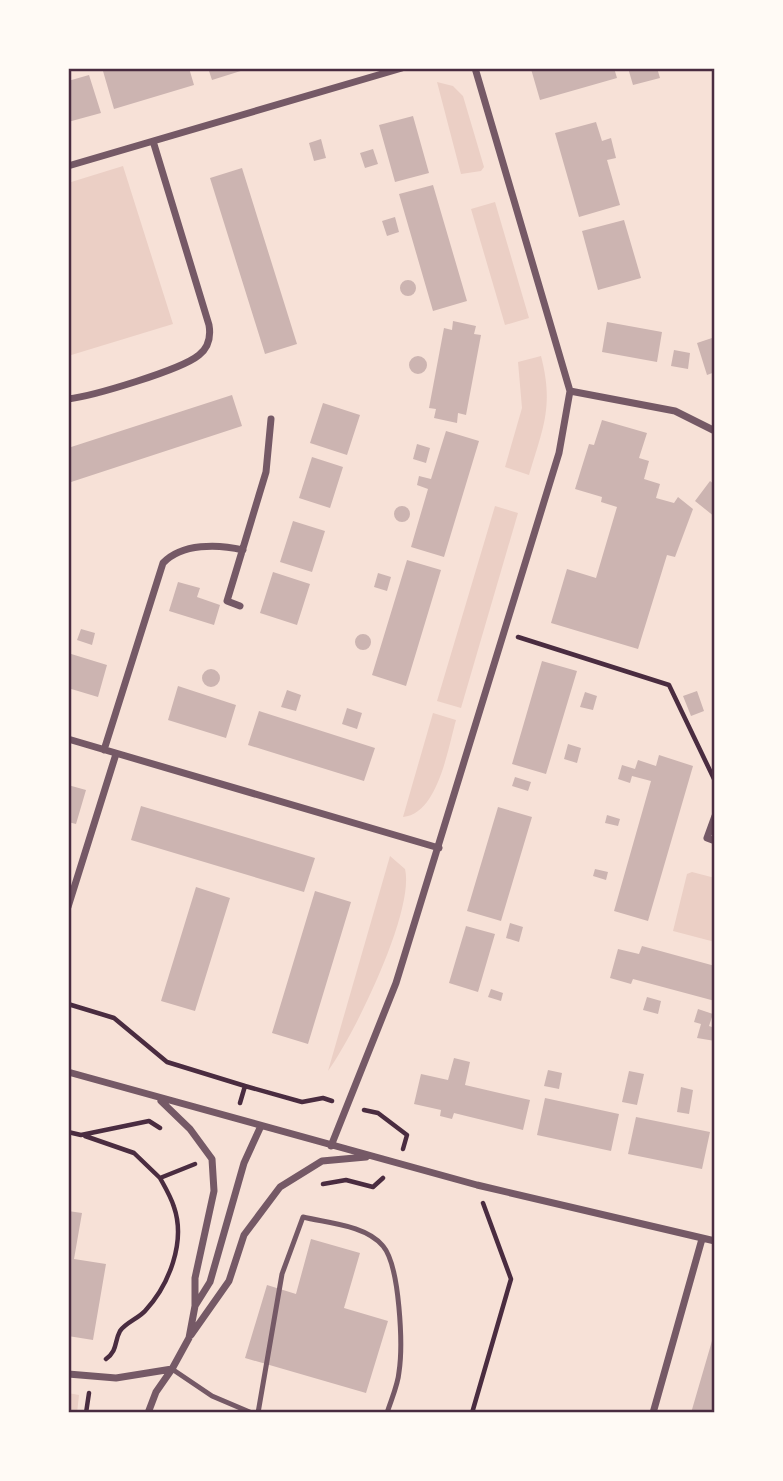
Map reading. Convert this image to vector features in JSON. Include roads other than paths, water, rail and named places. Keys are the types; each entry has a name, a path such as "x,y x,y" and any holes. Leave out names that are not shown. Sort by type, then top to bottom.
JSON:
{"street":[{"path":"68,166 402,68"},
{"path":"331,1146 396,983 439,848 559,453 570,391 475,68"},
{"path":"68,399 183,365 201,355 209,340 209,325 153,141"},
{"path":"570,391 675,411 715,431"},
{"path":"240,606 227,601 266,472 271,419"},
{"path":"104,750 163,563 175,554 206,546 243,550"},
{"path":"68,739 439,848"},
{"path":"68,907 116,754"},
{"path":"715,816 707,838 715,841"},
{"path":"68,1072 260,1128 477,1185 715,1241"},
{"path":"159,1098 190,1129 212,1159 214,1191 194,1278 195,1306 189,1339"},
{"path":"195,1306 210,1282 244,1163 260,1128"},
{"path":"148,1413 156,1392 229,1281 244,1235 280,1187 323,1161 373,1157"},
{"path":"653,1413 702,1239"},
{"path":"68,1374 116,1378 172,1369"}],"lane":[{"path":"258,1413 282,1274 303,1217 360,1231 383,1246 396,1285 401,1334 400,1373 387,1413"},
{"path":"172,1369 212,1395 252,1413"}]}
